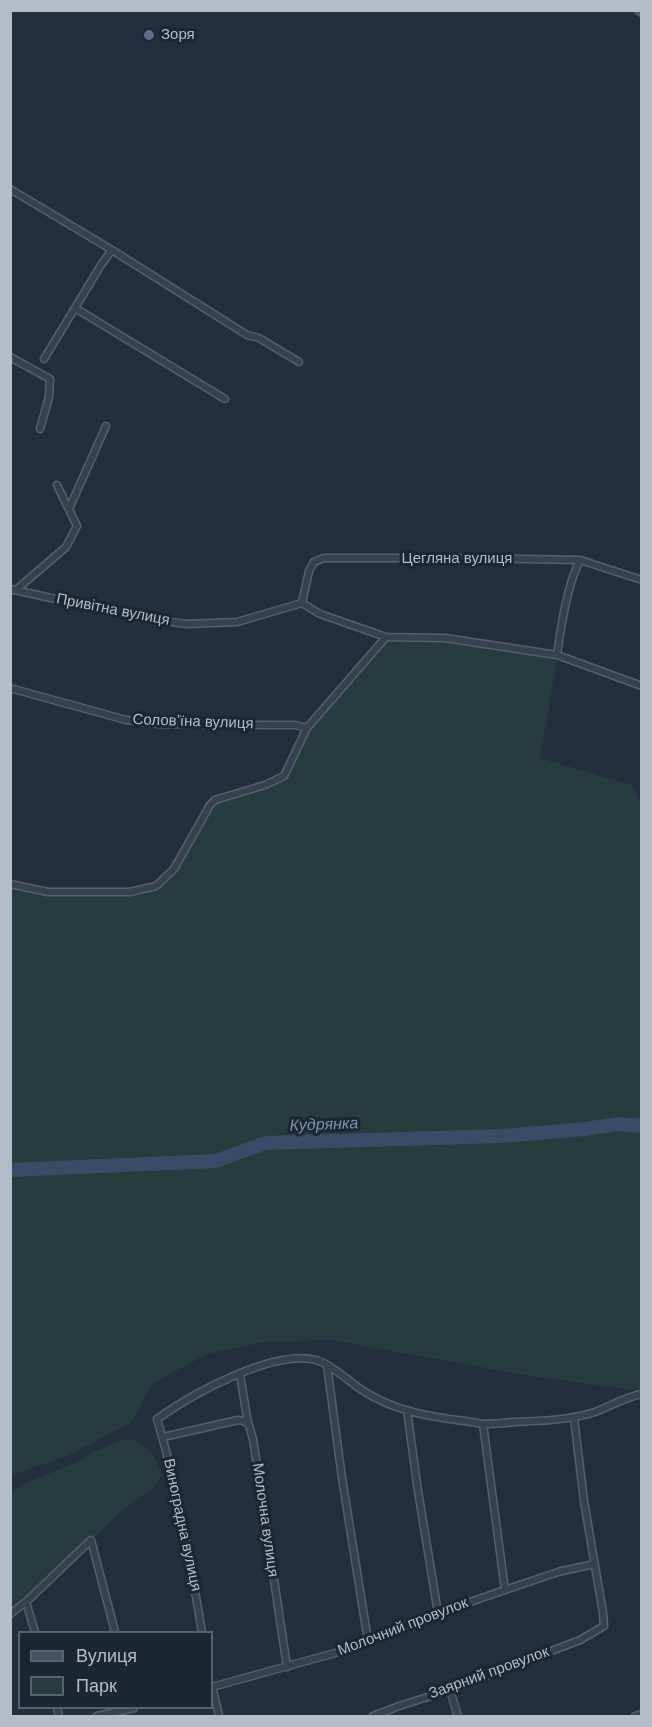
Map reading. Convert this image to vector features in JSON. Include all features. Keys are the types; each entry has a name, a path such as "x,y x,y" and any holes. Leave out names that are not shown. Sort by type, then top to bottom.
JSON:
{"street":[{"path":"10,189 247,335 259,338 299,362"},
{"path":"44,359 112,250"},
{"path":"75,308 225,399"},
{"path":"10,357 50,379 49,397 40,429"},
{"path":"69,509 106,426"},
{"path":"13,590 66,547 77,526 57,485"},
{"name":"Цегляна вулиця","path":"302,603 309,571 314,562 324,558 580,560 642,580"},
{"path":"557,656 573,573 580,560"},
{"name":"Привітна вулиця","path":"13,590 147,619 187,624 237,622 302,603"},
{"path":"302,603 320,614 386,637 445,638 557,656 642,686"},
{"path":"10,884 48,892 130,892 156,886 174,869 215,800 265,785 284,776 308,728 386,637"},
{"name":"Соловʼїна вулиця","path":"10,688 126,720 158,724 273,724 308,728"},
{"path":"240,1374 291,1360 315,1360 327,1365 367,1394 407,1410 437,1418 483,1424 574,1418 642,1394"},
{"path":"327,1365 368,1641"},
{"name":"Виноградна вулиця","path":"202,1631 193,1577 163,1437 157,1419 213,1384 240,1374"},
{"name":"Молочна вулиця","path":"240,1374 253,1439 287,1666"},
{"path":"407,1410 438,1613"},
{"path":"574,1418 594,1564"},
{"path":"163,1437 238,1420 244,1421 249,1426"},
{"path":"483,1424 505,1590"},
{"path":"10,1614 26,1602 91,1540 115,1631"},
{"name":"Молочний провулок","path":"213,1687 335,1653 438,1613 558,1572 594,1564"},
{"name":"Заярний провулок","path":"373,1716 450,1690 580,1640 604,1626 594,1564"},
{"path":"26,1602 35,1631"},
{"path":"450,1690 458,1716"},
{"path":"213,1691 219,1716"},
{"path":"97,1716 129,1709"},
{"path":"635,1716 642,1714"}],"green space":[{"path":"387,640 445,641 557,659 540,758 632,785 641,804 641,1391 525,1375 331,1340 265,1342 207,1354 152,1384 131,1423 65,1457 11,1475 11,888 47,895 130,896 157,889 177,871 212,807 217,803 266,788 286,778 310,730"},
{"path":"126,1439 145,1446 156,1461 162,1474 153,1489 124,1509 11,1613 11,1495 23,1484"}],"waterway":[{"name":"Кудрянка","path":"10,1170 216,1161 265,1143 502,1136 619,1124 642,1126"}],"place":[{"name":"Зоря","path":"149,35"}]}
